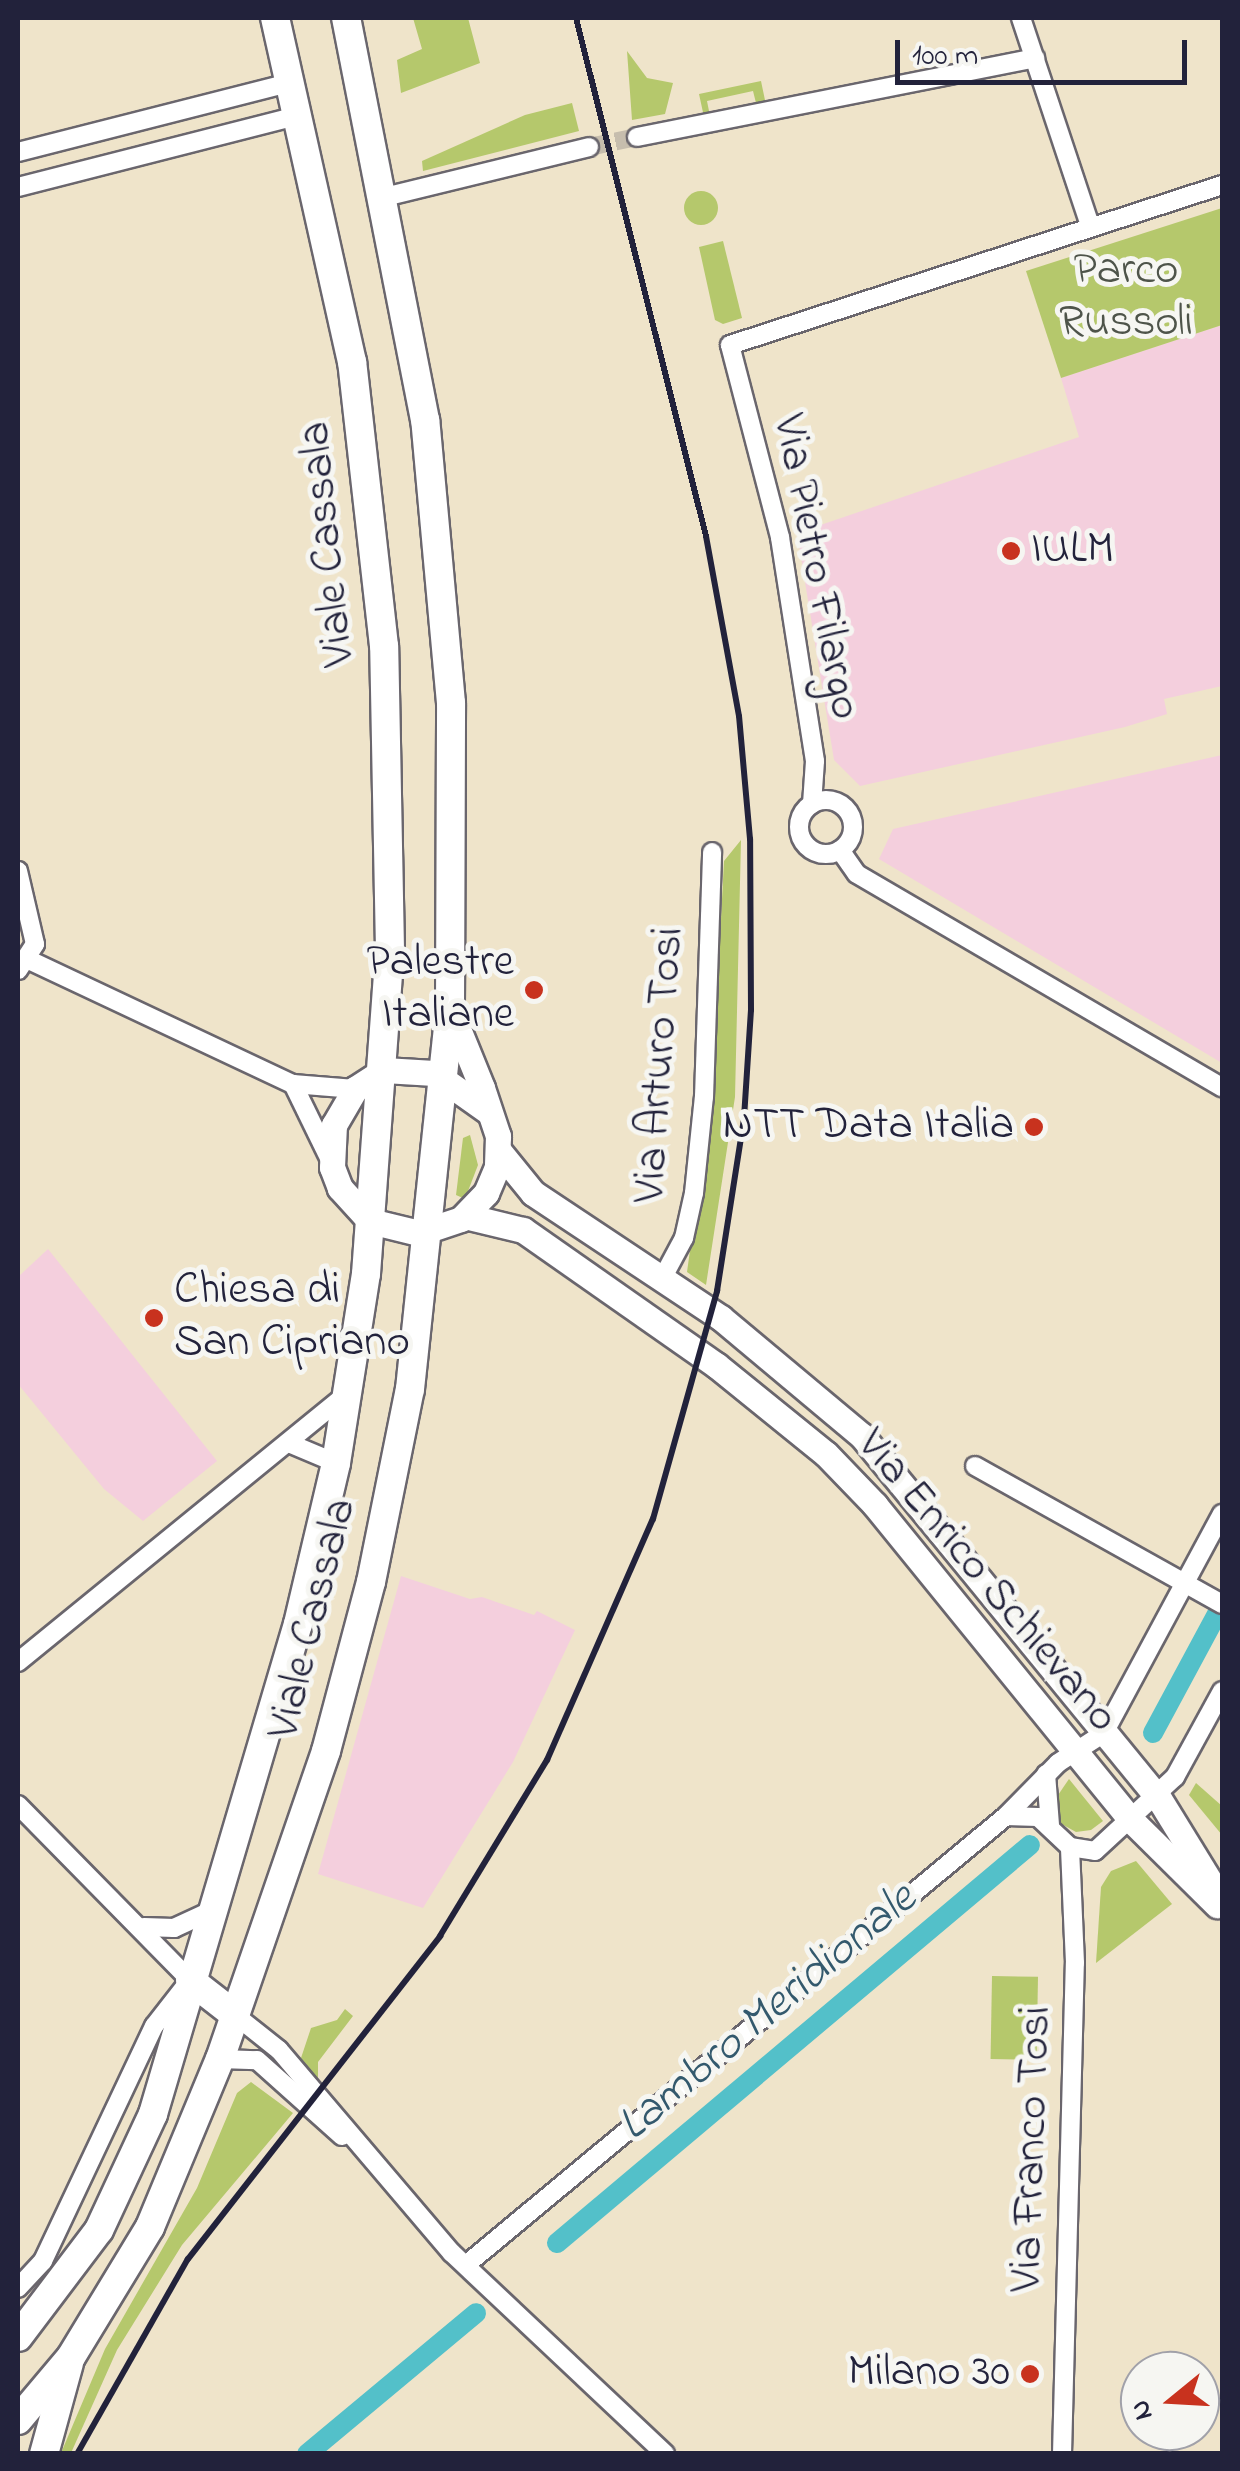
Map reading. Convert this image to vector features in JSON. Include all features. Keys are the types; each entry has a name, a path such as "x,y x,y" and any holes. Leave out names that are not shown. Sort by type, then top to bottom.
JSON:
{"main road":[{"name":"Viale Cassala","path":"18,2337 65,2281 128,2175 153,2114 298,1624 349,1392 370,1221 384,1070 392,842 376,540 349,346 276,18"},
{"name":"Viale Cassala","path":"18,2420 71,2357 150,2227 220,2059 326,1750 371,1582 410,1389 431,1232 450,1009 455,804 443,570 420,387 346,18"},
{"path":"190,1980 235,2015"},
{"path":"44,2454 71,2357"}],"street":[{"path":"1021,18 1090,225 1222,185"},
{"path":"637,137 1035,58"},
{"path":"18,152 292,82"},
{"path":"18,187 300,115"},
{"path":"384,198 589,146"},
{"name":"Via Pietro Filargo","path":"812,804 815,762 780,537 730,344 1090,225"},
{"path":"830,800 849,813 852,832 840,850 818,852 802,838 800,820 812,804 830,800"},
{"path":"840,850 857,874 1222,1086"},
{"name":"Via Arturo Tosi","path":"662,1279 684,1238 694,1193 705,1079 712,852"},
{"path":"18,872 23,919 35,944 23,965 293,1084 355,1090"},
{"name":"Viale Cassala","path":"450,1009 489,1112 498,1150"},
{"path":"332,1167 334,1124 355,1090 384,1070 399,1066 444,1078 489,1112"},
{"path":"293,1084 340,1188 370,1221 398,1232 431,1232 465,1216 492,1182 498,1150"},
{"name":"Via Enrico Schievano","path":"498,1150 533,1193 768,1353 862,1436 1158,1797 1222,1900"},
{"name":"Via Enrico Schievano","path":"465,1216 522,1230 716,1365 826,1454 875,1505 1132,1822 1222,1910"},
{"path":"18,1662 291,1444 349,1392"},
{"path":"291,1444 336,1462"},
{"name":"Via Enrico Schievano","path":"975,1466 1222,1604"},
{"path":"467,2264 1006,1816 1046,1774 1078,1756 1104,1733 1192,1586 1222,1514"},
{"path":"1006,1816 1021,1812 1050,1825 1070,1847 1095,1851 1158,1797 1222,1691"},
{"path":"1046,1774 1050,1825"},
{"path":"18,1804 144,1927 190,1980"},
{"name":"Via Franco Tosi","path":"1062,2454 1076,1963 1070,1847"},
{"path":"144,1927 174,1928 213,1910"},
{"name":"Viale Cassala","path":"20,2278 62,2226 154,2026 190,1980"},
{"path":"235,2015 279,2050 467,2264 665,2454"},
{"path":"220,2059 257,2060 378,2164"}],"shaded area":[{"name":"IULM","path":"1222,325 1222,686 1164,699 1167,714 1125,727 860,786 834,760 797,533 1079,437 1061,378"},
{"path":"1222,755 1222,1063 879,859 893,829"},
{"path":"48,1249 217,1461 143,1521 104,1489 18,1384 18,1277"},
{"path":"401,1576 470,1599 482,1597 534,1615 537,1611 575,1630 513,1762 423,1908 318,1874"}],"green space":[{"path":"413,18 468,18 480,63 401,93 397,60 422,49"},
{"path":"627,51 647,78 673,83 665,114 632,120"},
{"path":"761,81 766,105 757,107 753,91 707,101 710,116 704,117 699,94"},
{"path":"572,103 579,131 423,171 422,161 525,115"},
{"path":"701,191 713,196 718,208 713,220 701,225 689,220 684,208 689,196"},
{"name":"Parco Russoli","path":"1222,208 1222,325 1061,378 1026,271"},
{"path":"723,241 742,318 723,324 715,320 699,247"},
{"path":"741,840 735,1097 706,1285 687,1272 712,1090 724,861"},
{"path":"470,1135 478,1165 465,1199 456,1195 463,1138"},
{"path":"1069,1779 1103,1821 1091,1830 1076,1832 1058,1822 1056,1798"},
{"path":"1196,1783 1222,1806 1222,1835 1189,1795"},
{"path":"1136,1861 1172,1904 1096,1963 1101,1887 1111,1871"},
{"path":"992,1976 1038,1977 1037,2060 991,2059"},
{"path":"345,2009 353,2016 318,2062 318,2084 301,2058 311,2028 337,2020"},
{"path":"251,2082 293,2113 182,2245 117,2350 71,2453 61,2453 105,2349 197,2188 237,2093"}],"waterway":[{"name":"Lambro Meridionale","path":"1153,1733 1222,1605"},
{"name":"Lambro Meridionale","path":"557,2243 1030,1845"},
{"name":"Lambro Meridionale","path":"307,2454 476,2313"}],"tunnel":[{"path":"589,147 637,137"}],"railway":[{"path":"77,2454 188,2259 440,1936 547,1760 653,1519 717,1291 744,1118 751,1010 750,839 739,716 706,536 576,18"}],"place":[{"name":"IULM","path":"1011,551"},
{"name":"Palestre Italiane","path":"534,990"},
{"name":"NTT Data Italia","path":"1034,1127"},
{"name":"Chiesa di San Cipriano","path":"154,1318"},
{"name":"Milano 30","path":"1030,2374"}]}
